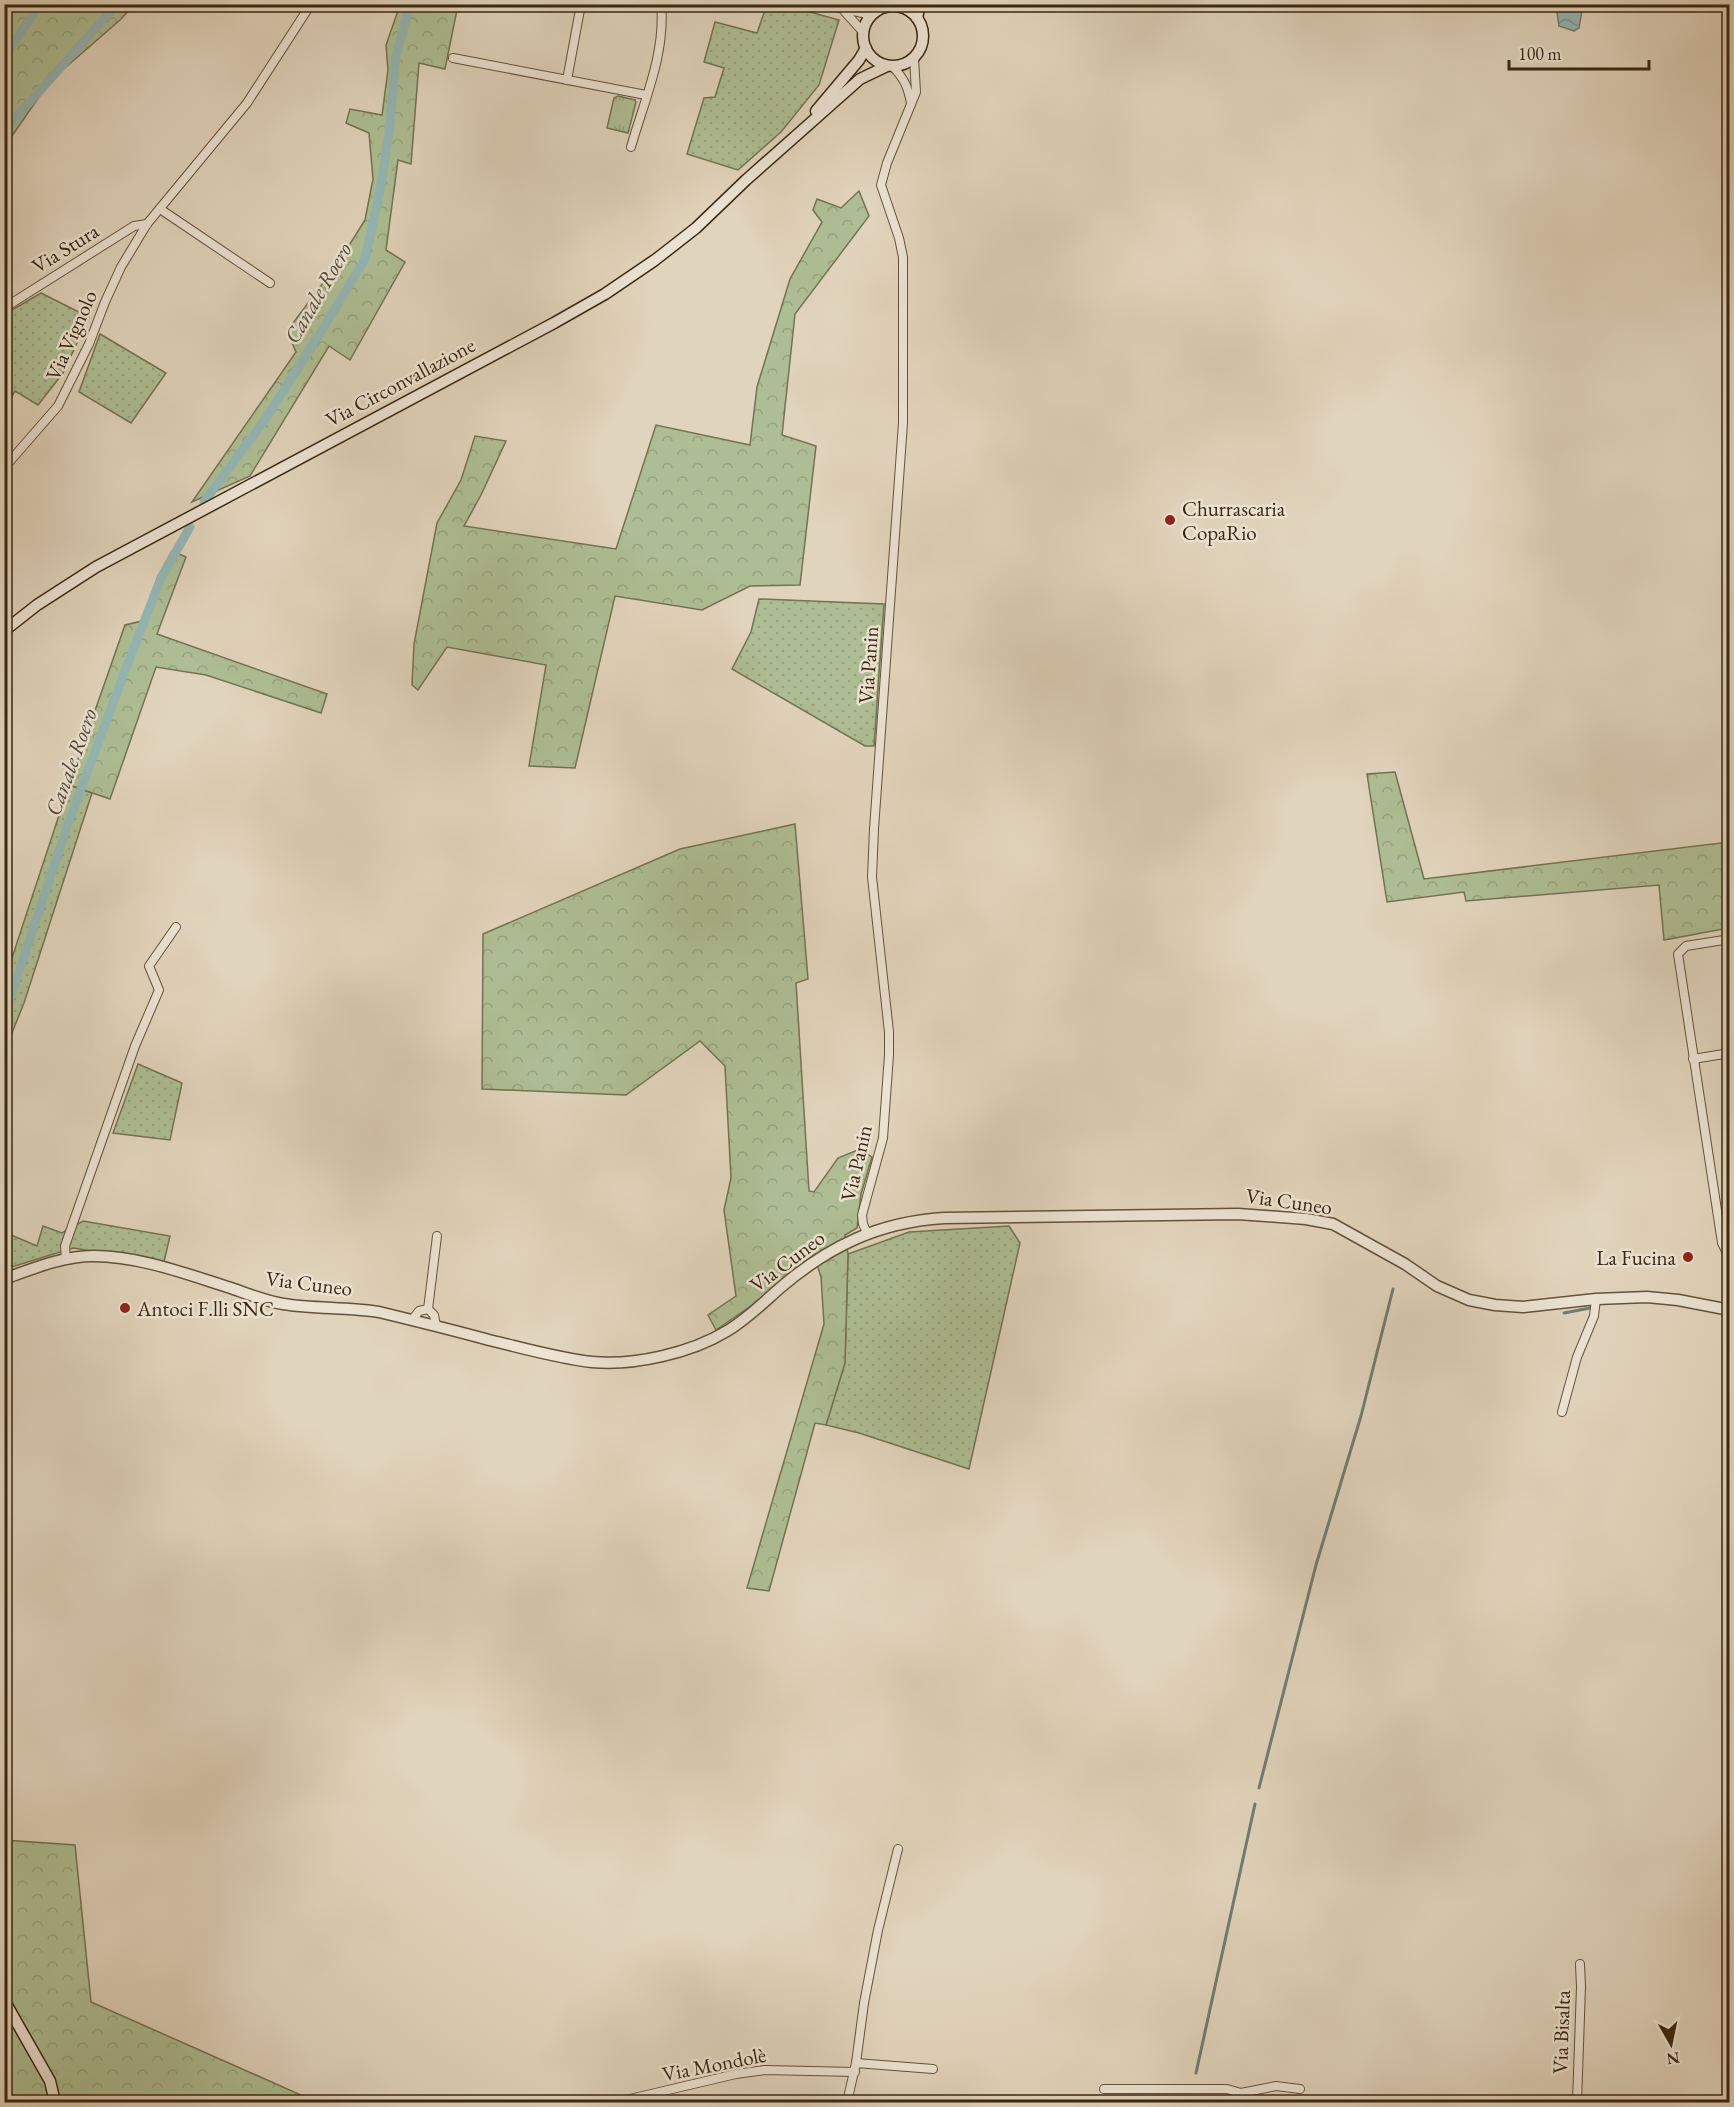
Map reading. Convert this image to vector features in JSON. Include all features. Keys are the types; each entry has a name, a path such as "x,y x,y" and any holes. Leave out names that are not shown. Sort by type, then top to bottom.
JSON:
{"street":[{"name":"Via Vignolo","path":"4,468 58,406 89,344 121,267 147,224 247,103 311,4"},
{"path":"567,80 581,4"},
{"path":"631,147 660,53 661,4"},
{"path":"821,4 872,15"},
{"path":"917,18 920,4"},
{"path":"889,66 906,64 914,58 922,47 924,37 917,18 900,6 886,8 872,15 865,26 864,33 866,48 877,62 889,66 902,75 907,85 911,104"},
{"path":"842,10 864,33"},
{"name":"Via Circonvallazione","path":"793,138 866,48"},
{"path":"453,58 646,95"},
{"name":"Via Panin","path":"867,1233 862,1215 883,1138 889,1055 889,1032 872,877 904,400 903,257 881,185 887,163 916,92 914,58"},
{"name":"Via Circonvallazione","path":"4,631 37,605 96,567 554,323 604,294 655,260 696,228 860,79 889,66"},
{"path":"160,209 270,283"},
{"name":"Via Stura","path":"4,308 135,226 147,224"},
{"path":"66,1260 65,1246 135,1046 159,990 149,966 176,927"},
{"path":"1729,1257 1722,1243 1678,954 1686,946 1730,939"},
{"path":"1693,1059 1730,1053"},
{"name":"Via Cuneo","path":"4,1279 45,1265 91,1256 150,1264 283,1304 353,1308 412,1320 555,1356 594,1362 651,1358 682,1350 726,1331 782,1286 844,1243 895,1224 944,1218 1238,1214 1306,1219 1333,1224 1406,1264 1437,1286 1469,1300 1523,1307 1596,1299 1647,1297 1678,1300 1729,1310"},
{"path":"428,1309 437,1236"},
{"path":"1562,1412 1577,1358 1594,1316 1596,1299"},
{"path":"428,1309 434,1315 436,1326"},
{"path":"412,1320 419,1311 428,1309"},
{"path":"847,2103 856,2067 864,2003 878,1930 898,1849"},
{"name":"Via Bisalta","path":"1577,2103 1580,1964"},
{"path":"4,2000 50,2081 55,2103"},
{"name":"Via Mondolè","path":"617,2103 736,2074 765,2070 856,2067 933,2069"},
{"path":"1104,2090 1227,2089 1241,2093 1276,2086 1300,2088"},
{"path":"1241,2093 1245,2103"}],"green space":[{"path":"5,4 134,5 50,81 5,146"},
{"path":"767,4 785,5 839,20 819,85 781,132 738,170 687,154 704,98 715,97 724,68 704,62 715,22 757,33"},
{"path":"400,5 458,5 445,69 419,63 411,164 398,160 386,250 405,262 350,360 329,346 250,476 192,502 296,352 287,331 338,263 365,220 373,179 369,133 346,123 350,109 382,115 388,70 386,45"},
{"path":"618,96 636,102 628,133 607,128 614,98"},
{"path":"859,191 869,216 795,314 782,435 816,446 800,585 750,586 702,610 615,596 575,768 529,766 546,665 447,647 418,690 412,685 414,644 437,523 461,480 475,436 506,441 464,526 616,549 656,425 750,445 757,387 790,279 822,222 813,210 817,199 841,208"},
{"path":"41,293 89,317 63,373 38,405 15,391 5,408 5,314"},
{"path":"100,334 166,373 131,423 79,392"},
{"path":"172,551 186,557 157,634 327,694 321,713 206,675 156,667 110,799 69,785 125,625 142,621 156,587 157,578"},
{"path":"759,599 884,604 874,746 865,746 732,669 751,632"},
{"path":"1395,772 1424,879 1729,842 1729,928 1664,940 1659,885 1466,901 1464,892 1387,902 1367,774"},
{"path":"69,785 92,793 24,1003 5,1050 5,979"},
{"path":"795,824 808,979 796,983 809,1191 814,1192 838,1158 860,1149 872,1157 861,1194 857,1228 845,1235 848,1254 845,1363 826,1425 815,1423 769,1591 747,1588 824,1324 821,1277 814,1255 758,1301 716,1330 708,1315 736,1296 724,1210 731,1178 725,1066 700,1041 626,1095 482,1089 483,934 680,849"},
{"path":"138,1064 182,1083 170,1140 113,1133"},
{"path":"83,1221 170,1236 164,1262 73,1248 5,1269 4,1232 37,1246 43,1226 62,1233"},
{"path":"1009,1226 1020,1243 969,1469 859,1433 826,1425 845,1363 848,1254 909,1232"},
{"path":"4,1840 75,1845 91,2002 301,2095 306,2102 5,2102"}],"water":[{"path":"1556,5 1583,5 1579,28 1574,31 1559,26"}],"waterway":[{"path":"4,57 40,4"},
{"path":"4,131 117,4"},
{"name":"Canale Roero","path":"204,502 266,418 365,259 380,191 389,132 396,55 410,4"},
{"name":"Canale Roero","path":"4,1017 68,824 125,671 161,578 190,527"},
{"path":"1259,1788 1316,1565 1361,1416 1393,1289"},
{"path":"1564,1313 1590,1308"},
{"path":"1196,2073 1255,1804"}],"place":[{"name":"Churrascaria CopaRio","path":"1170,520"},
{"name":"La Fucina","path":"1688,1257"},
{"name":"Antoci F.lli SNC","path":"125,1308"}]}
